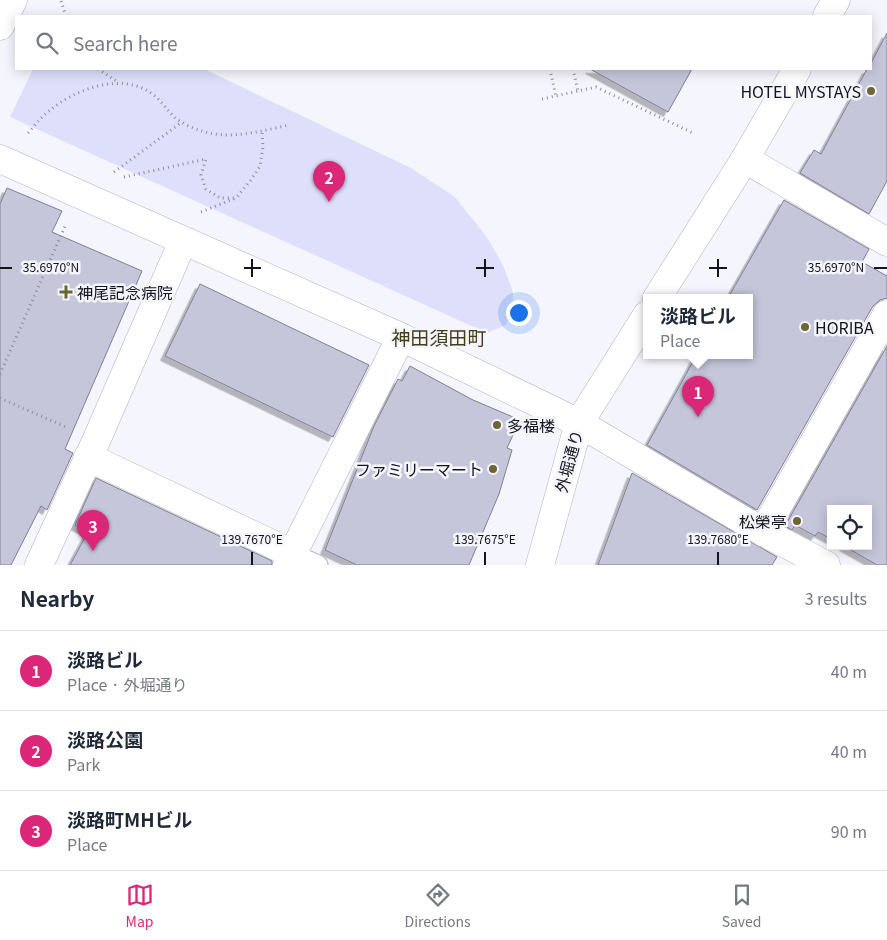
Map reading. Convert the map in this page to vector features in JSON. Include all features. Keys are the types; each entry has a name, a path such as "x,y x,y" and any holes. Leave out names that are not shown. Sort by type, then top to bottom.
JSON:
{"street":[{"path":"0,26 14,0"},
{"path":"828,15 836,0"},
{"path":"660,294 745,159 796,70"},
{"path":"0,159 401,337 579,423 763,532 826,565"},
{"path":"745,159 887,242"},
{"path":"39,565 183,241"},
{"path":"763,532 887,314"},
{"name":"外堀通り","path":"540,565 579,423 643,321"},
{"path":"92,449 290,559 401,337"}],"lane":[{"path":"290,559 318,565"}],"path":[{"path":"60,1 66,15"},
{"path":"100,70 120,82 134,85 152,93 178,120 200,131 226,135 262,131 289,125"},
{"path":"550,70 556,97"},
{"path":"573,70 578,92"},
{"path":"28,133 48,111 68,98 88,89 120,82"},
{"path":"542,100 596,88 695,134"},
{"path":"114,172 182,122"},
{"path":"201,212 236,198 260,166 264,147 262,131"},
{"path":"124,176 206,159 201,175 206,189 220,198 236,198"},
{"path":"0,374 69,219"},
{"path":"0,398 92,449"}],"shaded area":[{"path":"33,70 206,70 411,168 455,197 486,236 503,265 513,292 513,310 506,325 487,333 10,117"}],"building":[{"path":"887,33 887,181 869,214 800,173 814,150 821,154 866,70 872,70 872,61"},
{"path":"592,70 691,70 668,112"},
{"path":"7,188 62,211 52,232 142,271 65,449 73,453 47,510 41,506 11,565 0,565 0,204"},
{"path":"784,200 869,249 862,262 887,276 887,298 880,300 873,306 757,510 647,445 694,359 753,359 753,294 730,294"},
{"path":"200,284 369,365 333,437 165,356"},
{"path":"887,346 887,565 877,565 851,550 872,550 872,505 827,505 827,537 818,532 815,536 795,525 792,530 785,526"},
{"path":"410,366 473,400 520,420 507,448 512,450 499,494 469,565 357,565 325,550 374,426 398,379 402,381"},
{"path":"632,473 777,557 772,565 598,565"},
{"path":"96,478 272,561 272,565 70,565 88,532 75,525"}],"place":[{"name":"HOTEL MYSTAYS","path":"871,91"},
{"name":"淡路公園","path":"329,202"},
{"name":"神尾記念病院","path":"66,292"},
{"name":"HORIBA","path":"805,327"},
{"name":"淡路ビル","path":"698,417"},
{"name":"多福楼","path":"497,425"},
{"name":"ファミリーマート","path":"493,469"},
{"name":"松榮亭","path":"797,521"},
{"name":"淡路町MHビル","path":"93,551"}],"district":[{"name":"神田須田町","path":"439,336"}]}
